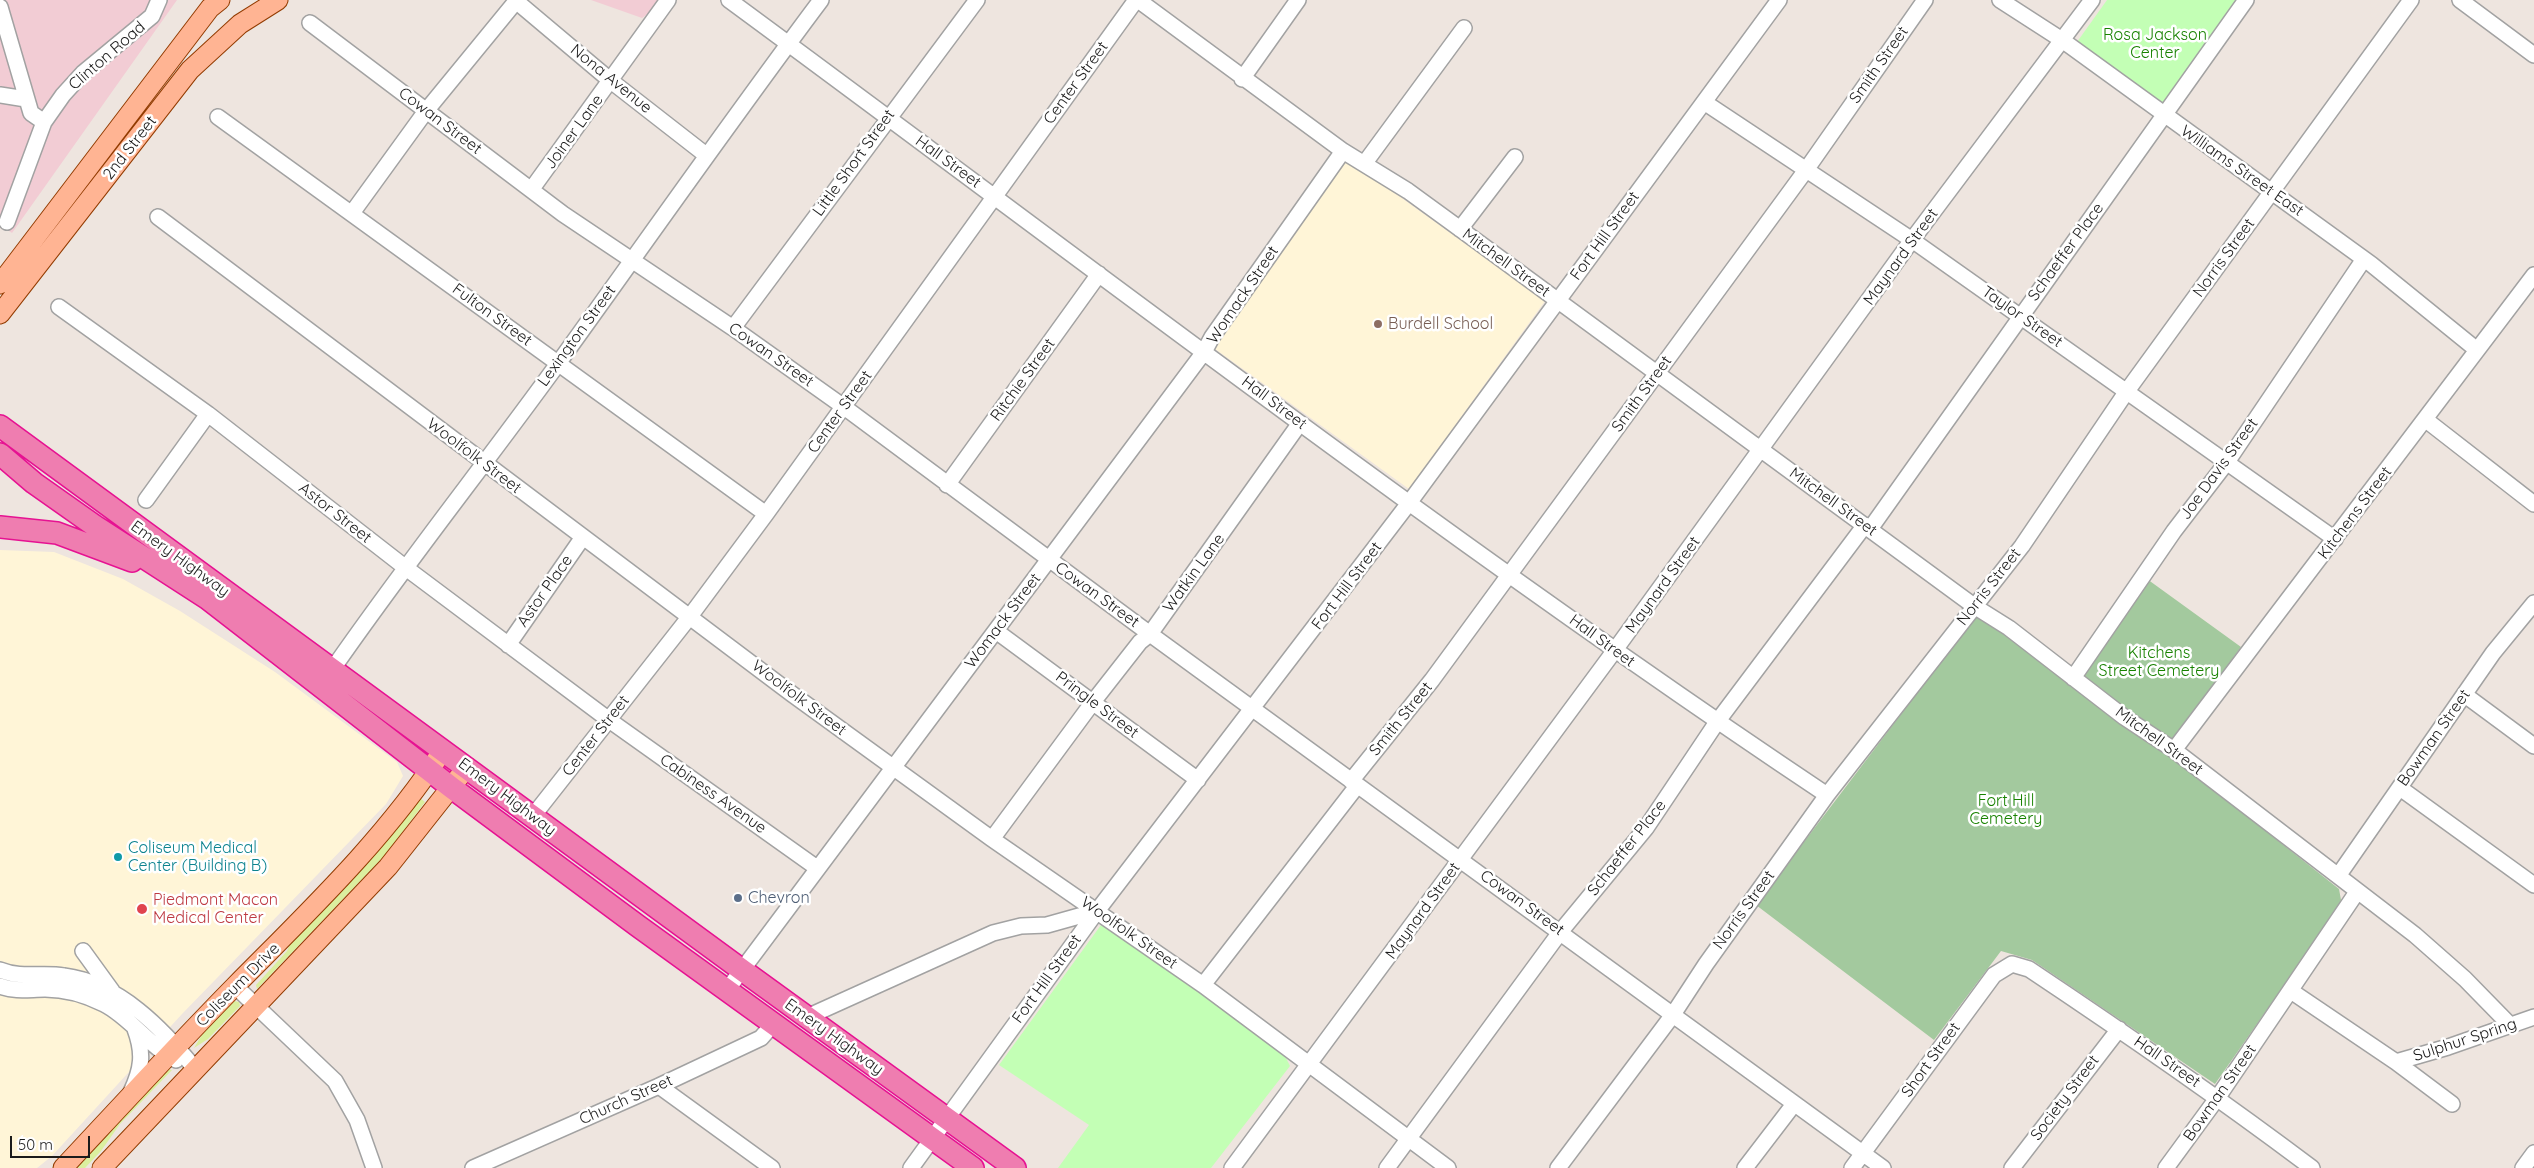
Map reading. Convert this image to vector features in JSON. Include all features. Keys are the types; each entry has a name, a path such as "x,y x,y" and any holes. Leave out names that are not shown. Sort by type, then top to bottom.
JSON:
{"highway":[{"name":"Emery Highway","path":"0,426 1015,1168"},
{"name":"Emery Highway","path":"0,454 27,477 95,526 208,599 452,788 973,1168"},
{"path":"0,473 76,482"},
{"path":"0,527 57,533 98,547 208,599"}],"main road":[{"name":"2nd Street","path":"0,314 190,70 240,24 278,0"},
{"name":"2nd Street","path":"0,284 213,3"},
{"name":"Coliseum Drive","path":"63,1168 235,986 359,861 430,770 443,750"},
{"name":"Coliseum Drive","path":"102,1168 388,867 467,767"}],"street":[{"name":"Clinton Road","path":"7,222 44,122 63,95 83,73 152,16 159,0"},
{"path":"352,213 426,110 517,0"},
{"name":"Nona Avenue","path":"517,0 611,81 706,155"},
{"name":"Joiner Lane","path":"531,190 668,0"},
{"name":"Hall Street","path":"729,0 1408,503 1717,722 1827,795"},
{"name":"Lexington Street","path":"332,670 558,363 706,155 821,0"},
{"name":"Little Short Street","path":"732,328 977,0"},
{"name":"Mitchell Street","path":"1137,0 1155,5 1242,79 1343,152 1408,191 1974,606 2009,628 2124,717 2174,750 2434,950 2510,1025"},
{"name":"Center Street","path":"533,816 691,616 1137,0"},
{"path":"1242,79 1298,0"},
{"name":"Fort Hill Street","path":"911,1168 1097,911 1253,709 1408,503 1779,0"},
{"name":"Smith Street","path":"1203,985 1432,680 1658,374 1806,170 1925,0"},
{"name":"Williams Street East","path":"2000,0 2062,40 2164,116 2364,259 2477,350"},
{"name":"Maynard Street","path":"1233,1167 1615,650 1912,240 2092,0"},
{"name":"Schaeffer Place","path":"1387,1168 1561,931 1646,828 1717,722 1868,527 2246,0"},
{"name":"Norris Street","path":"1558,1168 1672,1016 1706,964 1827,795 2022,546 2127,392 2411,0"},
{"path":"2460,0 2534,55"},
{"path":"0,8 31,113 44,122"},
{"name":"Cowan Street","path":"310,23 531,190 844,407 1048,560 1561,931 1672,1016 1883,1168"},
{"path":"1364,164 1464,28"},
{"path":"0,95 26,99"},
{"name":"Taylor Street","path":"1704,102 1912,240 2334,539"},
{"name":"Fulton Street","path":"218,117 766,514"},
{"name":"Womack Street","path":"727,990 1204,352 1212,337 1343,152"},
{"path":"1460,229 1515,157"},
{"name":"Woolfolk Street","path":"158,217 484,464 691,616 792,694 992,839 1203,985 1448,1168"},
{"name":"Joe Davis Street","path":"2073,678 2174,531 2227,462 2364,259"},
{"name":"Ritchie Street","path":"947,485 1098,274"},
{"name":"Kitchens Street","path":"2174,750 2426,420 2534,275"},
{"name":"Astor Street","path":"59,307 208,414 406,568 609,720"},
{"path":"146,500 208,414"},
{"path":"2426,420 2534,504"},
{"name":"Watkin Lane","path":"992,839 1093,702 1140,642 1150,634 1300,423"},
{"name":"Astor Place","path":"508,645 583,537"},
{"name":"Bowman Street","path":"2338,876 2493,653 2532,610"},
{"name":"Pringle Street","path":"996,631 1198,780"},
{"path":"2464,695 2534,746"},
{"name":"Cabiness Avenue","path":"609,720 818,868"},
{"path":"2400,788 2534,885"},
{"name":"Bowman Street","path":"2166,1168 2218,1097 2357,892"},
{"path":"807,1017 993,932 1020,926 1046,925 1097,911"},
{"path":"1046,925 1063,929 1076,940"},
{"path":"83,951 112,992"},
{"name":"Hall Street","path":"2017,964 2119,1028 2218,1097 2312,1168"},
{"name":"Short Street","path":"1852,1168 1994,975 2007,966 2017,964"},
{"path":"0,970 14,975 65,976 112,992 126,1001 173,1052"},
{"path":"0,986 12,990 63,990 105,1004 135,1029 173,1052 196,1070"},
{"path":"235,986 257,1005 334,1081 357,1120 374,1168"},
{"name":"Sulphur Spring","path":"2291,991 2396,1062 2452,1104"},
{"name":"Sulphur Spring","path":"2396,1062 2448,1047 2534,1017"},
{"name":"Church Street","path":"473,1168 659,1086 760,1038 774,1023"},
{"name":"Society Street","path":"2012,1168 2119,1028"},
{"path":"126,1101 142,1066 142,1052 135,1029"},
{"path":"659,1086 772,1168"},
{"path":"1745,1168 1794,1104"},
{"path":"2523,1168 2534,1153"}],"shaded area":[{"path":"0,0 177,0 12,233 0,225"},
{"path":"591,0 668,0 642,18"},
{"name":"Burdell School","path":"1346,158 1545,301 1409,489 1211,346"},
{"name":"Piedmont Macon Medical Center","path":"0,550 54,552 123,579 180,611 275,672 397,762 403,776 386,804 182,1014 52,1156 37,1168 0,1168"}],"green space":[{"name":"Rosa Jackson Center","path":"2107,0 2241,0 2166,107 2077,42"},
{"name":"Kitchens Street Cemetery","path":"2147,579 2241,647 2172,742 2145,726 2082,676"},
{"name":"Fort Hill Cemetery","path":"1978,616 2007,633 2190,771 2339,889 2341,900 2336,911 2215,1084 2032,960 2001,951 1934,1040 1756,905 1968,626"},
{"path":"419,797 425,802 385,855 257,989 256,985 287,951 291,941"},
{"path":"1101,925 1199,989 1285,1056 1290,1066 1211,1168 1058,1168 1089,1125 999,1065"},
{"path":"234,1001 239,1002 240,1006 208,1039 194,1048 203,1033"},
{"path":"168,1069 172,1070 120,1124 101,1151 85,1168 74,1168"}],"place":[{"name":"Burdell School","path":"1378,324"},
{"name":"Coliseum Medical Center (Building B)","path":"118,857"},
{"name":"Chevron","path":"738,898"},
{"name":"Piedmont Macon Medical Center","path":"142,909"}]}
